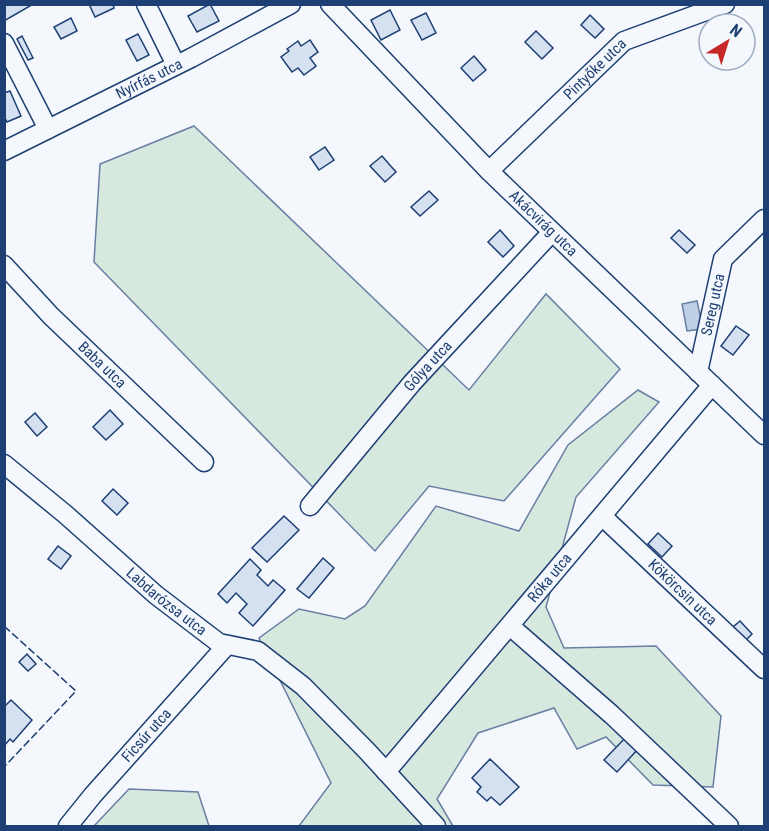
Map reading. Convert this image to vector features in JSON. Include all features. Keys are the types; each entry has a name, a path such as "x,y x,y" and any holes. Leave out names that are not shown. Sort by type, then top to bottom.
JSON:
{"street":[{"path":"146,4 176,65"},
{"name":"Nyírfás utca","path":"4,151 176,65 268,10 291,4"},
{"name":"Akácvirág utca","path":"330,4 489,171 765,435"},
{"name":"Pintyőke utca","path":"489,171 624,40 724,4"},
{"path":"4,43 48,129"},
{"name":"Sereg utca","path":"698,372 723,259 765,219"},
{"name":"Gólya utca","path":"310,506 412,383 552,232"},
{"name":"Baba utca","path":"4,265 51,316 204,462"},
{"name":"Róka utca","path":"386,772 712,385"},
{"name":"Labdarózsa utca","path":"4,464 65,514 156,595 219,643 258,651 303,686 436,826"},
{"name":"Kökörcsin utca","path":"602,516 765,669"},
{"path":"510,626 612,715 729,826"},
{"name":"Ficsúr utca","path":"68,826 227,645"}],"shaded area":[{"path":"194,126 469,390 546,294 620,369 504,501 429,486 375,551 94,262 100,164"},
{"path":"638,390 659,402 576,497 546,607 564,648 656,646 721,716 713,787 653,785 606,737 577,749 554,708 478,733 437,799 453,826 299,826 331,783 259,638 299,609 345,619 365,606 436,506 519,531 568,445"},
{"path":"129,789 198,792 209,826 94,826"}],"water":[{"path":"697,301 703,329 687,331 682,304"}],"building":[{"path":"4,4 29,4 30,6 4,21"},
{"path":"89,4 113,4 114,8 95,17"},
{"path":"210,4 219,21 197,32 188,16"},
{"path":"390,10 400,30 381,40 371,20"},
{"path":"426,13 436,33 422,40 411,20"},
{"path":"590,15 604,29 595,38 581,25"},
{"path":"71,18 77,31 61,39 54,27"},
{"path":"536,31 553,48 542,59 525,42"},
{"path":"138,34 149,55 137,61 126,40"},
{"path":"22,36 33,58 28,60 17,39"},
{"path":"310,40 318,52 310,58 316,66 304,75 298,68 292,72 281,57 298,41 301,46"},
{"path":"474,56 486,70 473,81 461,68"},
{"path":"10,91 21,116 7,122 4,116 4,93"},
{"path":"325,147 334,160 319,170 310,157"},
{"path":"382,156 396,172 385,182 370,166"},
{"path":"429,191 438,200 420,216 411,207"},
{"path":"500,230 514,246 503,257 488,242"},
{"path":"679,230 695,245 687,253 671,238"},
{"path":"736,326 749,335 733,355 721,346"},
{"path":"110,410 123,424 106,440 93,427"},
{"path":"35,413 47,427 37,436 25,422"},
{"path":"113,489 128,503 117,515 102,501"},
{"path":"284,516 299,530 267,562 252,548"},
{"path":"658,533 672,546 662,557 648,544"},
{"path":"58,546 71,556 61,569 48,559"},
{"path":"323,558 334,568 309,598 297,589"},
{"path":"250,559 261,570 257,575 268,586 273,580 285,590 253,626 239,613 247,604 236,593 227,603 218,594"},
{"path":"740,621 752,634 746,640 733,627"},
{"path":"27,654 36,664 28,671 19,662"},
{"path":"11,700 32,720 13,742 10,739 4,746 4,707"},
{"path":"626,737 638,749 617,772 604,760"},
{"path":"490,759 519,787 500,805 491,797 487,801 477,792 481,787 472,778"}],"fence":[{"path":"4,626 76,691 4,767"}]}
